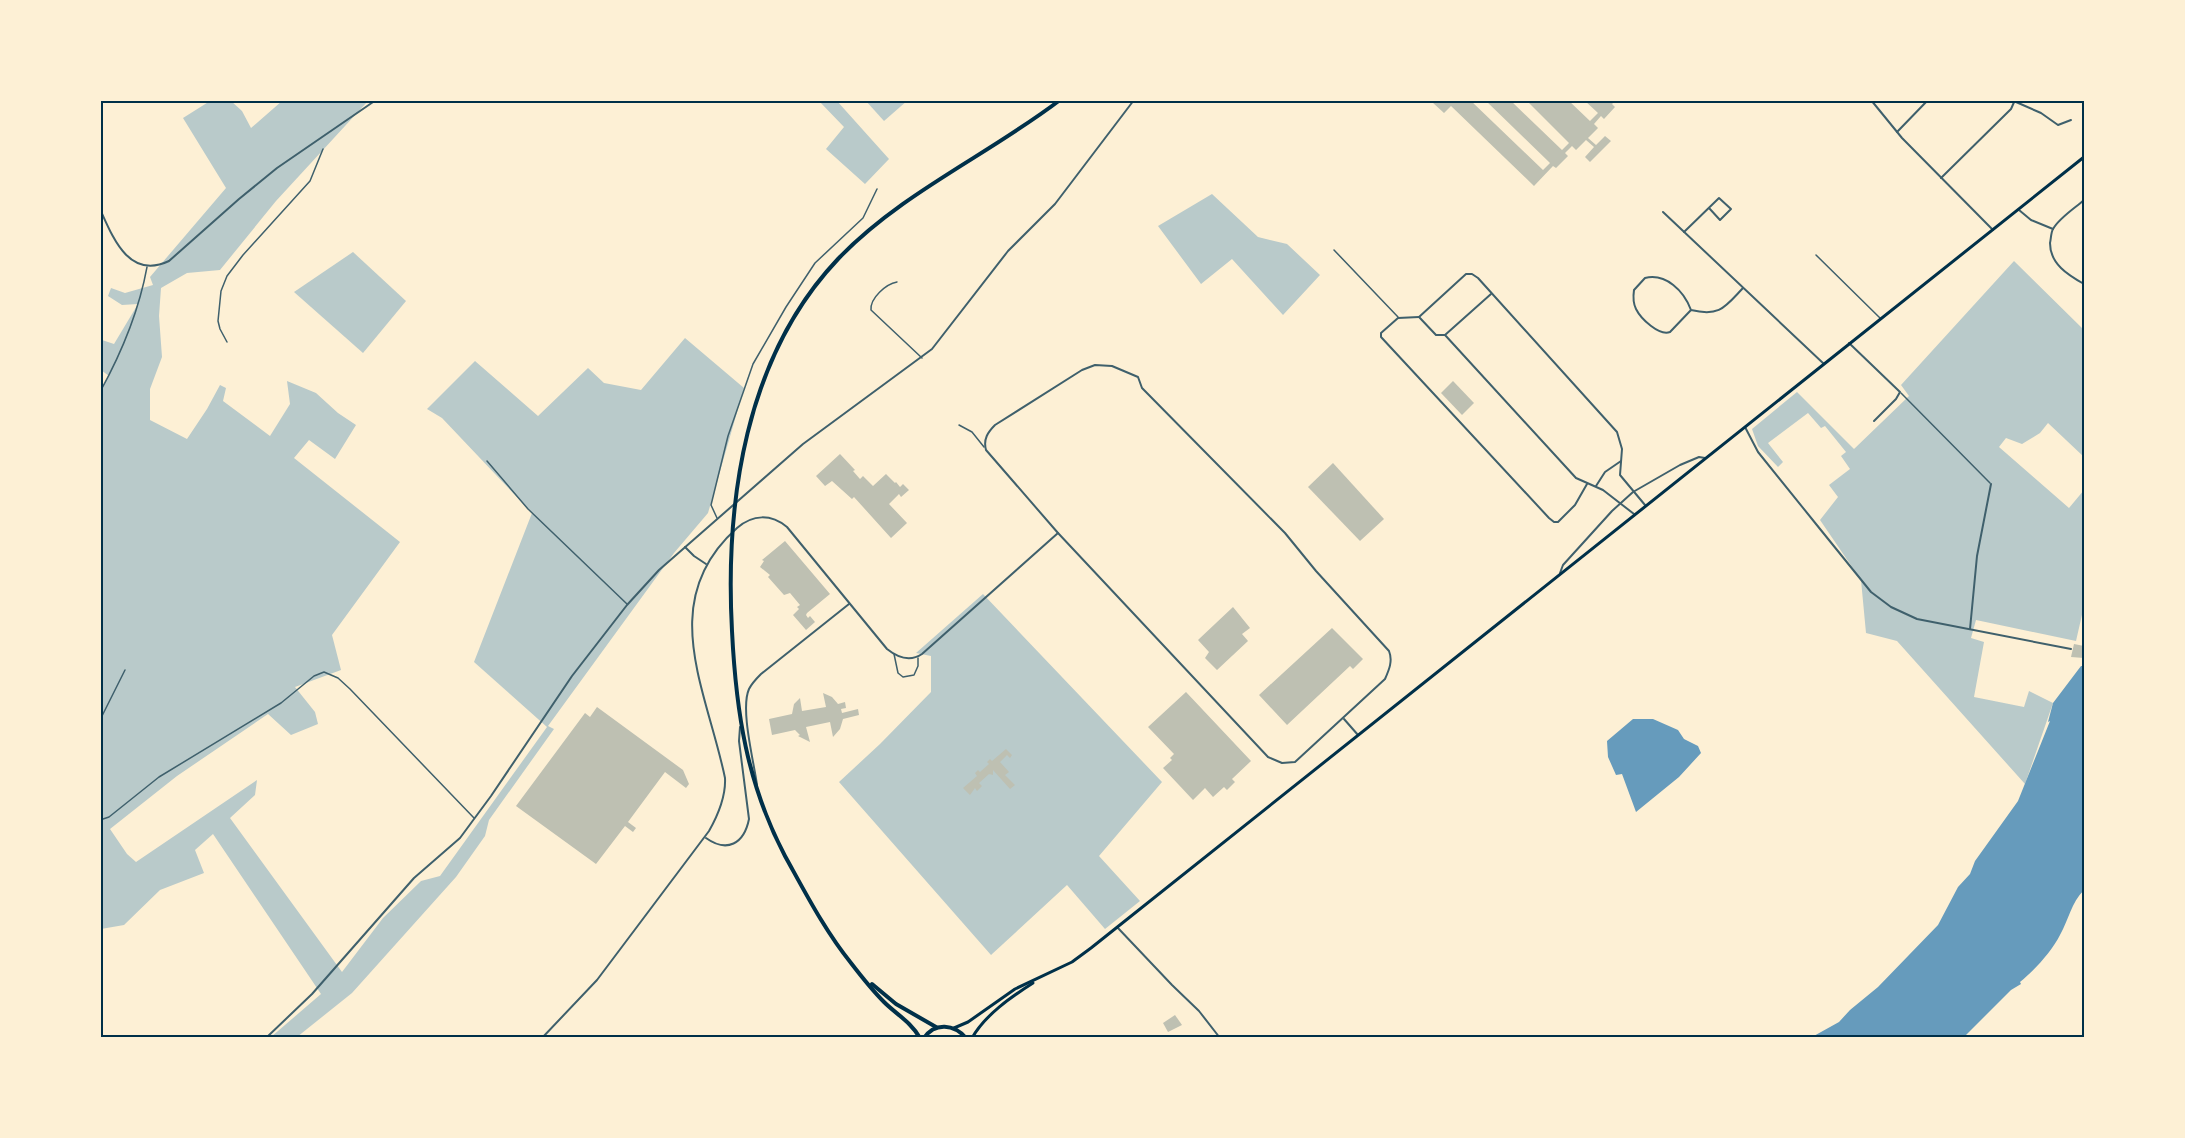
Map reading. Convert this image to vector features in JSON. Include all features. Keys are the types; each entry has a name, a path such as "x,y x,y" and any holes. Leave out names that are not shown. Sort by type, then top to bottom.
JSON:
{"main road":[{"path":"966,1038 954,1028 945,1026 936,1027 922,1038 884,1002 839,947 786,856 760,800 740,727 733,661 729,584 732,528 744,450 772,358 797,312 824,274 878,222 1005,140 1060,100"},
{"path":"954,1028 968,1022 1015,989 1072,962 2085,157"},
{"path":"972,1038 986,1020 1005,1003 1041,977"},
{"path":"864,978 896,1004 936,1027"}],"street":[{"path":"100,209 117,245 129,259 147,266 161,265 169,261 277,168 376,100"},
{"path":"266,1038 312,994 414,878 452,846 474,819 572,676 627,605 659,570 803,444 922,358 939,341 1008,251 1055,204 1134,100"},
{"path":"1871,100 1897,132 1993,230"},
{"path":"1897,132 1928,100"},
{"path":"1941,178 2016,101 2041,113 2058,125 2071,120"},
{"path":"1684,232 1719,198 1731,209 1720,220 1709,208"},
{"path":"2085,200 2052,229 2051,252 2054,260 2070,277 2085,284"},
{"path":"2019,210 2025,216 2052,229"},
{"path":"1663,212 1824,364"},
{"path":"1587,484 1575,505 1558,522 1554,522 1381,337 1382,333 1398,318 1419,317 1466,274 1472,274 1617,432 1621,441 1620,475 1645,505"},
{"path":"1653,276 1664,278 1687,299 1691,310 1670,332 1663,334 1636,309 1634,290 1645,278 1653,276"},
{"path":"1691,310 1702,312 1722,310 1743,288"},
{"path":"1445,335 1491,294"},
{"path":"1419,317 1436,334 1445,335 1576,477 1587,484 1596,486 1634,514"},
{"path":"1849,343 1900,392 1874,421"},
{"path":"1095,365 1105,365 1138,377 1142,388 1284,533 1389,651 1391,656 1389,670 1385,679 1295,762 1282,763 1268,757 1058,532 986,450 984,444 986,437 995,425 1082,370 1095,365"},
{"path":"1745,427 1758,452 1871,592 1891,607 1917,618 2071,649"},
{"path":"1560,573 1563,565 1620,502 1680,465 1699,457 1705,458"},
{"path":"1596,486 1605,472 1621,461"},
{"path":"1970,628 1977,556 1991,484"},
{"path":"542,1038 597,980 705,837 721,807 725,778 698,671 691,628 692,604 706,564 724,541 745,522 753,518 769,517 786,527 894,654 903,658 918,657 1058,532"},
{"path":"685,547 706,564"},
{"path":"760,800 749,741 747,706 749,688 761,674 849,603"},
{"path":"1344,719 1358,735"},
{"path":"705,837 715,844 724,846 738,841 744,836 747,828 748,819 739,741 740,727"},
{"path":"1117,927 1199,1011 1220,1038"}],"lane":[{"path":"226,342 218,321 221,291 227,276 310,181 323,149"},
{"path":"717,519 711,505 728,436 753,364 815,263 863,218 877,189"},
{"path":"1334,250 1398,318"},
{"path":"1816,255 1881,318"},
{"path":"100,392 128,336 142,294 147,266"},
{"path":"897,282 891,283 875,297 870,305 871,310 922,358"},
{"path":"1900,392 1991,484"},
{"path":"958,425 972,432 986,450"},
{"path":"487,461 528,509 627,605"},
{"path":"894,654 898,673 907,678 914,675 917,670 918,657"},
{"path":"100,720 125,670"},
{"path":"100,820 109,817 159,777 281,703 314,676 324,672 338,678 350,689 474,819"}],"shaded area":[{"path":"866,100 908,100 884,121 866,101"},
{"path":"210,101 231,101 242,111 251,128 282,101 368,101 276,201 220,270 187,273 161,288 159,316 162,357 150,389 150,420 187,439 220,385 226,388 223,401 270,436 290,404 287,381 316,393 338,413 356,425 335,459 309,440 294,458 400,542 332,635 341,670 295,687 315,712 318,724 291,735 268,714 177,776 110,829 127,854 136,862 257,780 255,795 230,818 342,972 383,918 421,881 440,876 547,727 474,662 532,513 442,418 427,409 475,361 538,416 588,368 604,383 641,390 685,338 744,388 708,513 674,553 548,726 554,729 489,820 485,836 456,877 352,993 297,1037 271,1037 321,994 213,834 195,850 204,873 160,890 124,925 101,929 100,391 109,376 101,370 100,335 102,340 114,344 138,304 122,305 108,296 111,288 125,293 153,285 150,277 226,188 183,118"},
{"path":"819,101 837,101 889,159 865,184 826,149 844,127"},
{"path":"1212,194 1258,237 1287,244 1320,275 1283,315 1232,259 1201,284 1158,226"},
{"path":"353,252 406,301 363,353 294,292"},
{"path":"2014,261 2084,330 2084,457 2048,423 2040,433 2022,444 2006,438 1999,447 2069,508 2084,490 2084,606 2076,641 1976,620 1971,638 1984,642 1974,697 2024,707 2029,691 2053,703 2025,784 1897,641 1866,633 1861,580 1820,520 1838,497 1829,485 1850,469 1841,456 1846,452 1825,426 1821,428 1808,413 1768,443 1783,462 1778,467 1758,446 1752,429 1797,392 1854,449 1909,396 1901,385"},
{"path":"983,594 1162,782 1099,856 1140,901 1105,929 1067,885 991,955 839,782 931,692 931,656 916,653"}],"water":[{"path":"2081,666 2084,666 2084,890 2076,900 2052,948 2037,967 2020,982 2021,984 2011,990 1964,1037 1812,1037 1839,1022 1878,987 1938,925 1958,887 1970,874 1975,861 2018,801 2050,721 2048,722 2053,703"},
{"path":"1633,719 1653,719 1678,730 1684,739 1698,746 1701,753 1679,777 1636,812 1622,774 1616,775 1608,757 1607,741"}],"building":[{"path":"1433,100 1470,100 1543,170 1550,163 1485,100 1510,100 1562,150 1569,143 1526,100 1568,100 1590,121 1598,113 1584,100 1616,100 1612,104 1615,107 1604,119 1601,116 1594,124 1598,128 1588,138 1596,145 1605,136 1611,141 1590,162 1585,157 1594,147 1586,140 1576,150 1572,146 1565,153 1568,156 1556,168 1553,166 1534,186 1451,106 1444,113 1432,102"},
{"path":"1453,381 1474,403 1462,415 1441,393"},
{"path":"840,454 860,479 863,476 873,486 886,474 900,487 903,484 909,490 901,497 899,494 889,504 907,523 891,538 854,497 852,499 832,481 825,486 816,476"},
{"path":"1333,463 1384,519 1360,541 1308,487"},
{"path":"785,541 830,594 807,613 808,618 810,616 815,622 806,630 793,615 800,605 790,593 784,595 768,577 770,575 760,567 764,561 762,560"},
{"path":"1233,607 1250,628 1242,634 1248,641 1217,670 1205,658 1209,652 1198,640"},
{"path":"1332,628 1363,659 1353,669 1350,666 1287,725 1259,695"},
{"path":"2074,644 2084,646 2084,658 2071,657"},
{"path":"1186,692 1251,761 1232,779 1235,782 1227,790 1224,787 1213,797 1205,788 1193,800 1163,768 1172,760 1170,758 1174,754 1148,727"},
{"path":"823,693 832,697 838,704 845,702 846,708 841,709 842,713 858,709 859,715 843,719 840,729 833,737 830,722 806,727 810,742 798,736 800,735 795,730 772,735 769,719 792,714 794,704 800,698 802,711 826,707"},
{"path":"597,707 683,770 689,784 686,788 665,772 628,822 636,828 633,832 625,826 596,864 516,806 585,713 590,717"},
{"path":"1006,749 1012,755 1010,758 1007,755 1000,762 1009,772 1005,775 1015,785 1010,789 993,770 993,775 989,774 979,783 982,786 977,791 975,788 970,795 963,788 977,776 975,773 978,770 980,772 989,764 987,762 990,759 992,761"},
{"path":"1175,1015 1182,1025 1168,1032 1163,1023"}]}
